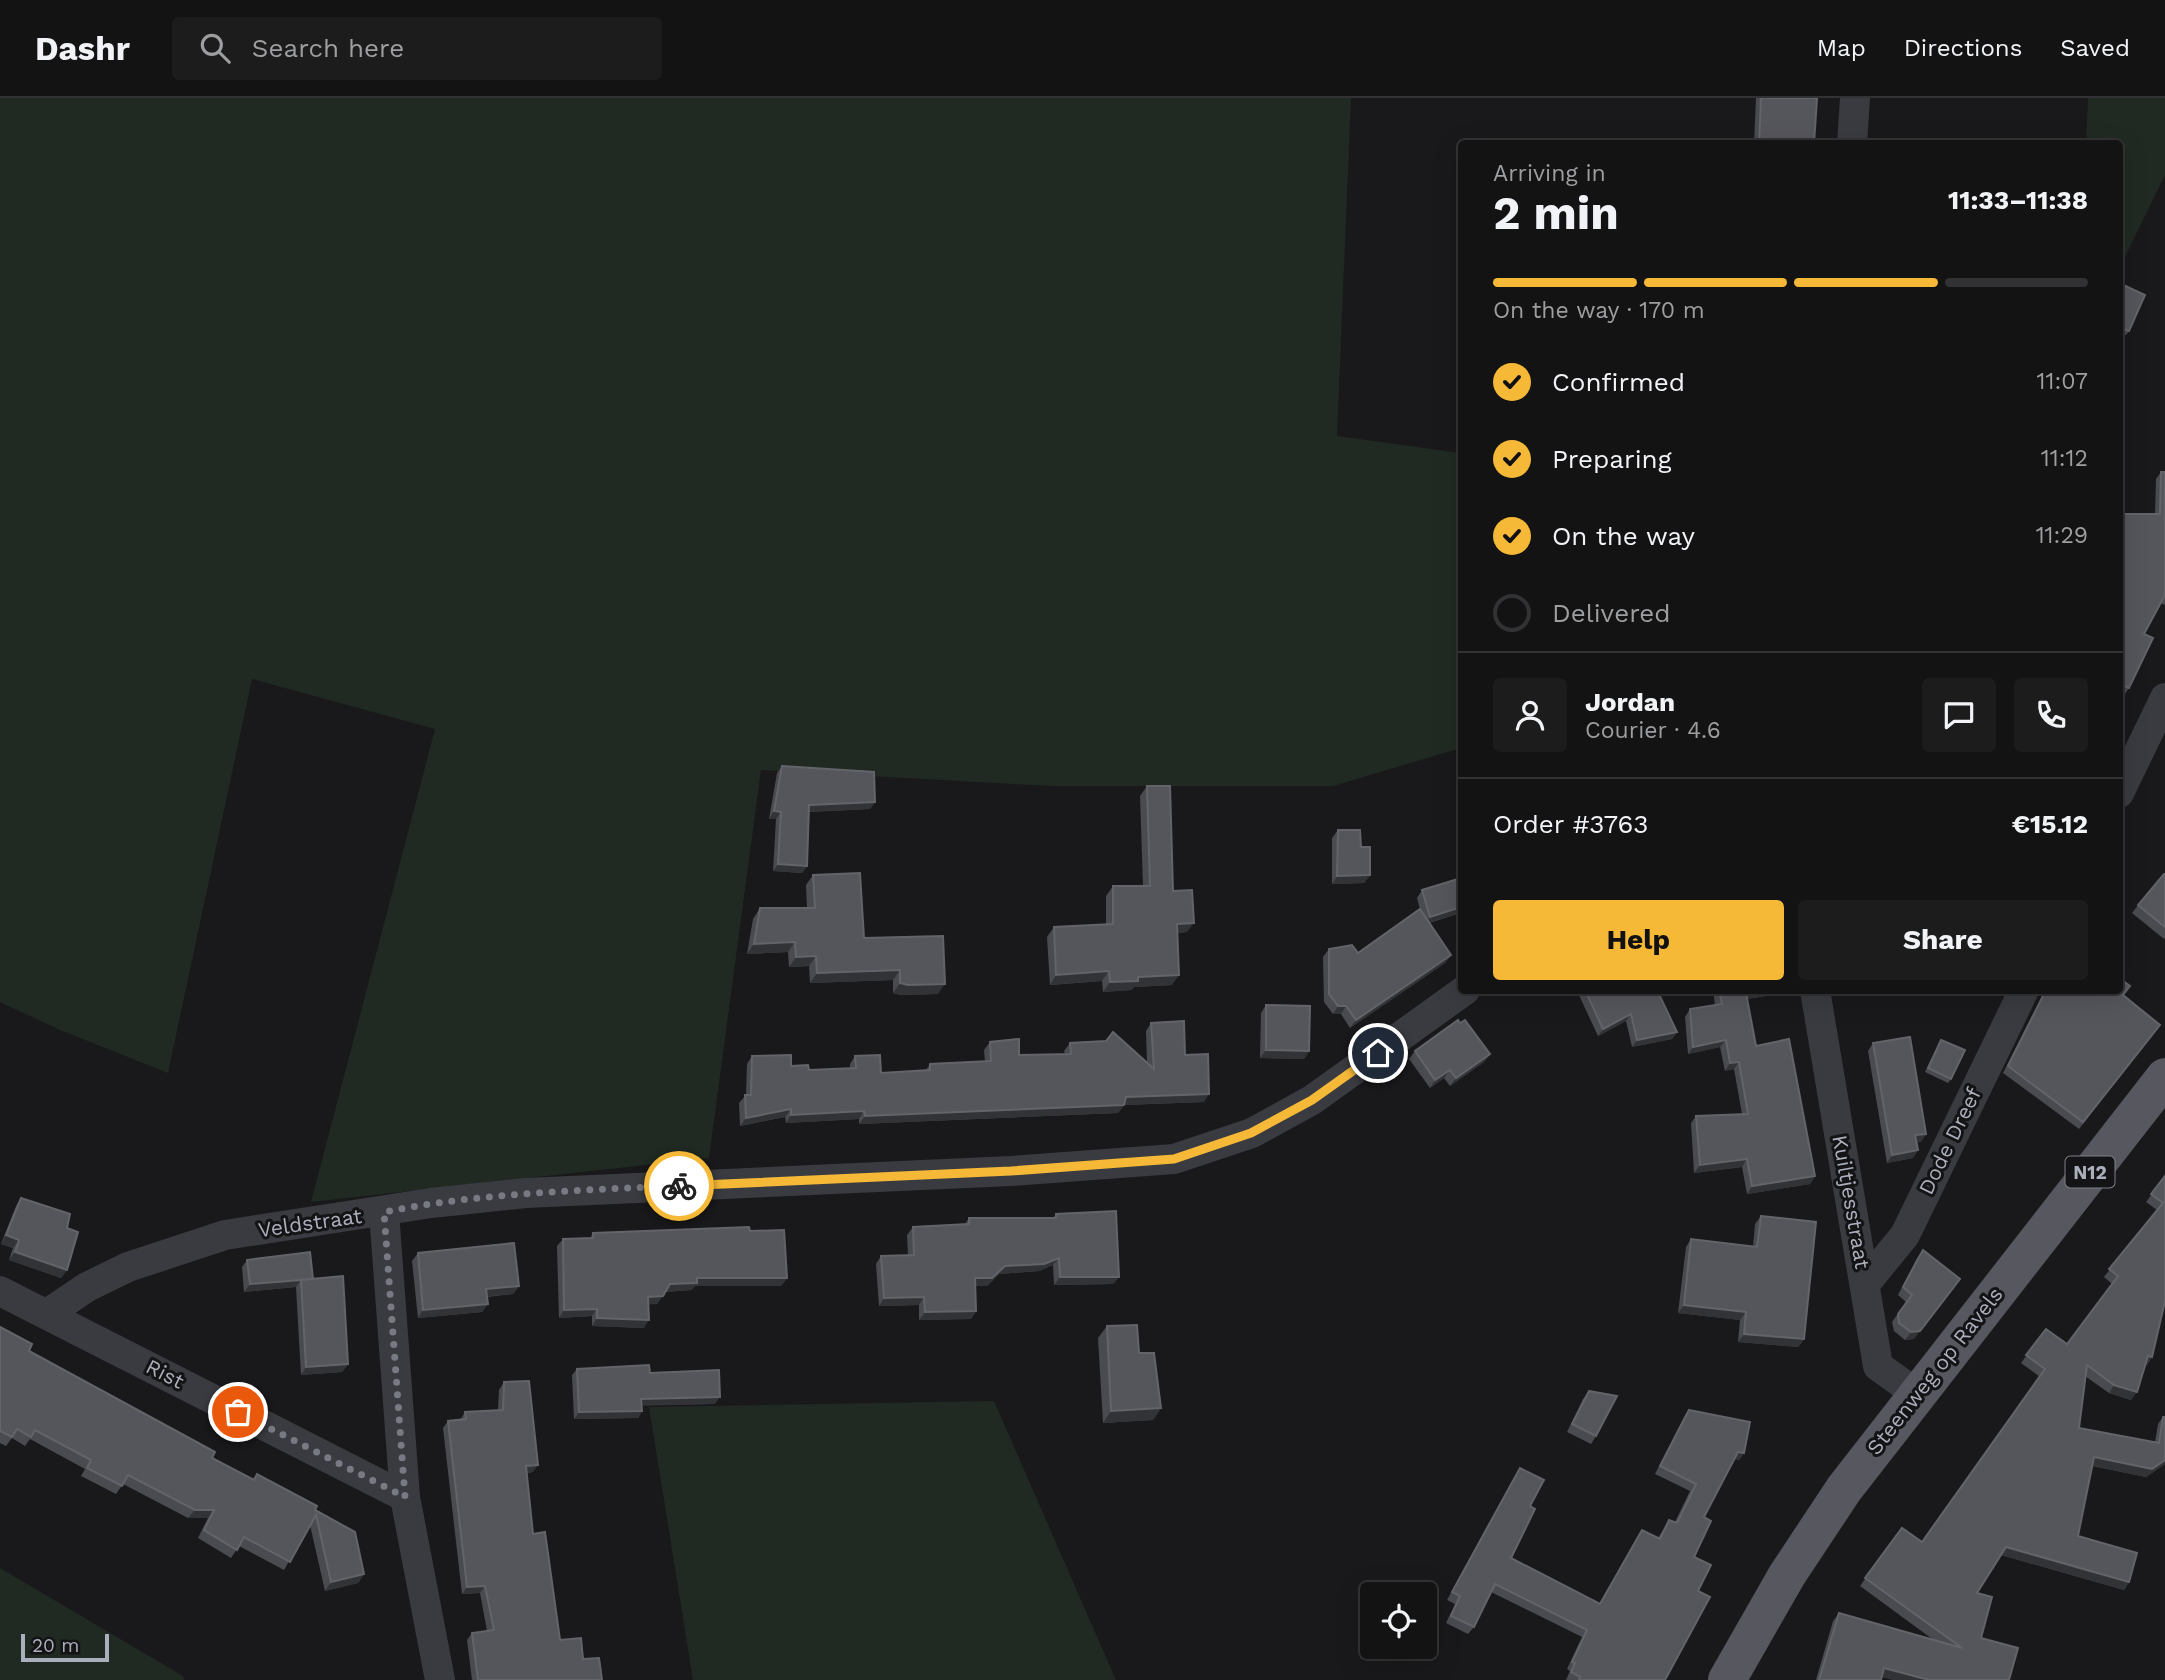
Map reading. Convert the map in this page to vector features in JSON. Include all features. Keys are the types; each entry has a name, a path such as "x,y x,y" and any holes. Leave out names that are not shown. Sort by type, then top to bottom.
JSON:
{"main road":[{"name":"Steenweg op Ravels","path":"1727,1680 1802,1551 1844,1489 2165,1077"}],"street":[{"path":"1852,140 1855,98"},
{"path":"2123,785 2165,698"},
{"name":"Veldstraat","path":"47,1314 87,1287 128,1267 225,1235 431,1203 526,1193 1011,1171 1174,1159 1251,1133 1312,1100 1459,994"},
{"name":"Kuiltjesstraat","path":"1816,994 1878,1366 1917,1394"},
{"name":"Dode Dreef","path":"1865,1284 1905,1235 2022,994"},
{"path":"384,1212 405,1497 440,1680"},
{"name":"Rist","path":"0,1292 405,1497"}],"shaded area":[{"path":"0,98 1351,98 1337,436 1458,453 1458,749 1333,786 1052,786 761,770 709,1158 311,1202 435,729 252,679 168,1073 60,1030 0,1002"},
{"path":"2088,98 2165,98 2165,175 2123,261 2123,140 2086,140"},
{"path":"994,1401 1116,1680 693,1680 649,1407"},
{"path":"0,1568 183,1676 184,1680 0,1680"}],"building":[{"path":"1761,98 1817,98 1814,140 1759,140"},
{"path":"2123,285 2145,295 2129,331 2123,329"},
{"path":"2161,472 2165,472 2165,595 2144,634 2153,638 2129,688 2123,685 2123,514 2160,514"},
{"path":"782,766 874,772 875,802 809,805 807,866 778,864 781,812 774,811"},
{"path":"1147,786 1170,786 1173,891 1192,890 1194,923 1177,924 1179,975 1138,977 1138,981 1110,982 1109,971 1056,975 1054,927 1113,924 1113,886 1150,886"},
{"path":"1338,830 1360,830 1361,847 1370,847 1370,875 1337,876"},
{"path":"860,873 864,938 943,936 945,984 900,983 900,970 817,973 816,956 796,957 795,942 754,944 760,908 815,908 813,875"},
{"path":"2165,874 2165,927 2138,905"},
{"path":"1458,879 1458,908 1430,917 1422,890"},
{"path":"1420,909 1451,955 1356,1020 1346,1006 1338,1006 1329,994 1329,949 1352,945 1358,953"},
{"path":"2123,981 2130,986 2123,995 2160,1025 2083,1122 2008,1066 2044,994 2123,994"},
{"path":"1587,994 1659,994 1677,1032 1637,1040 1631,1014 1603,1029"},
{"path":"1720,994 1746,994 1756,1046 1789,1039 1815,1176 1752,1186 1747,1159 1700,1165 1696,1116 1748,1114 1739,1062 1730,1063 1726,1040 1693,1047 1690,1009 1722,1004"},
{"path":"1266,1005 1310,1006 1309,1051 1266,1050"},
{"path":"1458,1020 1460,1023 1465,1020 1490,1054 1456,1078 1450,1070 1435,1080 1415,1051"},
{"path":"1184,1021 1185,1055 1208,1054 1209,1094 1126,1097 1124,1105 865,1116 864,1111 791,1115 791,1109 746,1118 745,1095 751,1095 752,1056 791,1055 791,1066 808,1065 809,1070 856,1068 855,1056 880,1055 881,1073 930,1070 930,1064 991,1061 990,1042 1019,1039 1019,1055 1071,1054 1070,1043 1106,1041 1113,1032 1154,1069 1151,1023"},
{"path":"1910,1037 1926,1134 1915,1135 1918,1150 1892,1155 1873,1043"},
{"path":"1941,1040 1965,1050 1951,1079 1928,1068"},
{"path":"2165,1176 2165,1301 2152,1357 2148,1356 2137,1392 2114,1385 2087,1365 2079,1428 2159,1443 2165,1417 2165,1460 2152,1469 2094,1457 2078,1536 2137,1553 2129,1582 2006,1547 1977,1593 1992,1597 1981,1638 2018,1648 2009,1680 1929,1680 1884,1668 1881,1680 1819,1680 1839,1613 1962,1648 1865,1578 1902,1528 1922,1542 2045,1369 2026,1355 2046,1329 2067,1344 2118,1276 2109,1269 2163,1203 2151,1194"},
{"path":"21,1198 70,1214 67,1228 78,1232 67,1270 15,1252 19,1240 6,1235"},
{"path":"1116,1211 1119,1277 1060,1277 1059,1258 1044,1264 1005,1266 992,1278 975,1278 976,1311 925,1312 924,1297 884,1298 881,1256 914,1255 913,1227 969,1224 969,1218 1056,1218 1056,1214"},
{"path":"1761,1216 1816,1222 1804,1339 1744,1334 1746,1312 1684,1305 1691,1239 1757,1247"},
{"path":"749,1227 750,1231 784,1230 787,1278 697,1278 697,1283 670,1284 663,1296 648,1297 649,1320 597,1318 597,1309 564,1310 563,1239 593,1238 593,1233"},
{"path":"514,1243 519,1286 486,1289 488,1304 423,1310 418,1253"},
{"path":"1923,1250 1960,1279 1920,1331 1911,1332 1899,1323 1898,1314 1912,1295 1903,1287"},
{"path":"310,1252 313,1279 250,1284 247,1260"},
{"path":"343,1276 348,1364 306,1367 301,1280"},
{"path":"1137,1325 1139,1353 1154,1353 1161,1408 1111,1411 1107,1326"},
{"path":"0,1327 32,1344 29,1351 215,1452 212,1458 254,1480 257,1474 317,1506 315,1510 355,1532 364,1574 331,1582 316,1515 290,1562 244,1537 237,1550 204,1530 214,1510 195,1510 128,1475 122,1486 87,1468 91,1460 35,1430 31,1437 17,1429 12,1437 0,1431"},
{"path":"649,1365 650,1373 719,1370 720,1397 641,1399 642,1411 579,1412 577,1369"},
{"path":"529,1381 538,1465 526,1466 533,1534 545,1532 560,1640 581,1638 583,1659 599,1658 602,1680 478,1680 472,1633 494,1630 485,1586 467,1587 448,1421 466,1419 465,1412 503,1410 504,1382"},
{"path":"1589,1391 1617,1396 1596,1436 1572,1424"},
{"path":"1689,1410 1750,1422 1744,1453 1738,1452 1704,1517 1711,1521 1694,1557 1711,1565 1698,1591 1710,1597 1665,1680 1579,1680 1580,1677 1571,1672 1575,1663 1572,1662 1587,1630 1495,1584 1474,1627 1451,1616 1460,1596 1452,1592 1520,1468 1544,1480 1530,1506 1535,1509 1511,1558 1600,1604 1642,1530 1660,1539 1669,1520 1677,1523 1696,1484 1660,1466"}],"way so far":[{"path":"238,1412 405,1497 384,1212 431,1203 526,1193 679,1186"}],"route":[{"path":"679,1186 1011,1171 1174,1159 1251,1133 1312,1100 1378,1053"}]}
